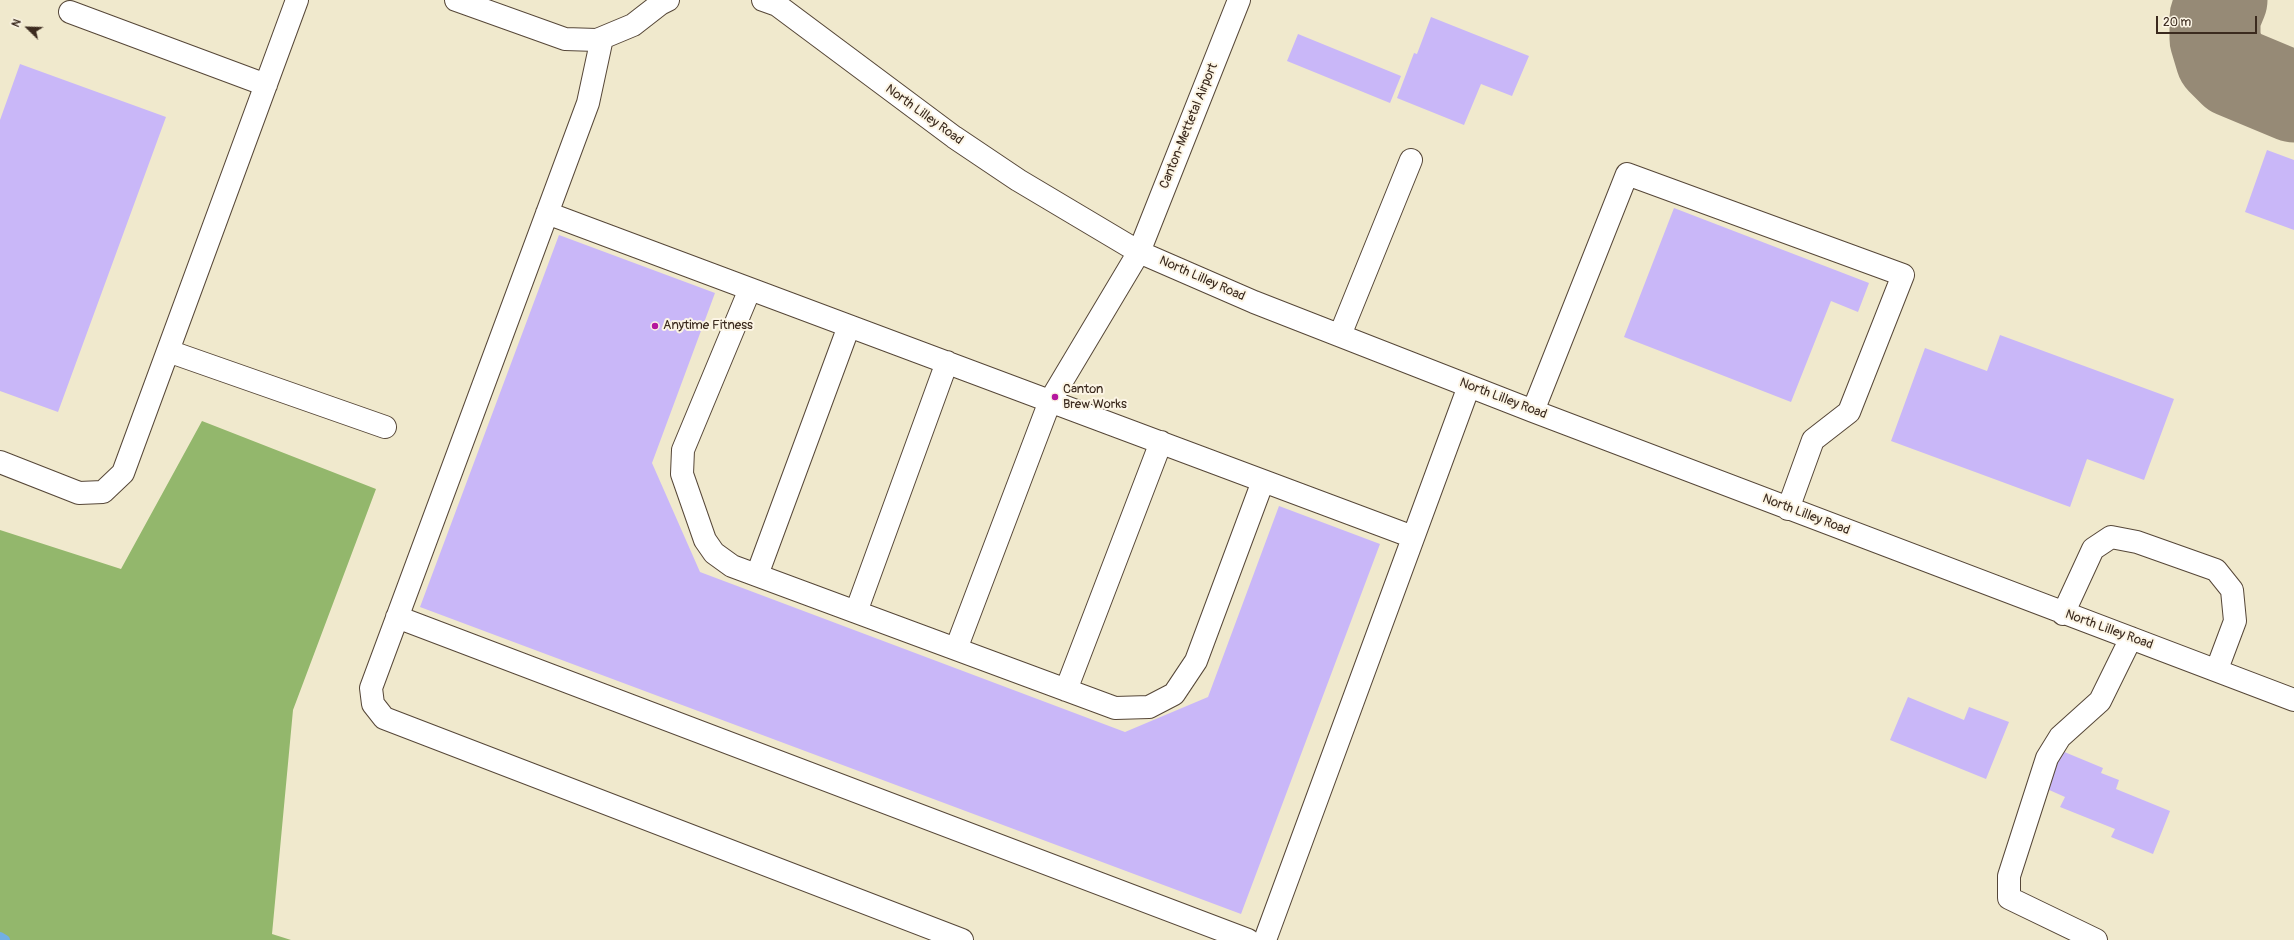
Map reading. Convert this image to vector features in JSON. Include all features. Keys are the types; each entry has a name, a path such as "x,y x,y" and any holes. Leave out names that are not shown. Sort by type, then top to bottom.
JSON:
{"street":[{"path":"0,462 79,493 102,492 123,473 297,0"},
{"path":"456,0 565,39 602,38 633,25 660,4 668,0"},
{"name":"Canton-Mettetal Airport","path":"956,649 1050,400 1139,252 1239,0"},
{"name":"North Lilley Road","path":"771,2 954,137 1018,180 1139,252 1254,302 1533,411 2063,614 2217,669 2294,700"},
{"path":"70,12 266,85"},
{"path":"602,38 588,104 371,688 373,704 384,718 962,940"},
{"path":"1340,335 1411,160"},
{"path":"1533,411 1627,174 1904,275 1849,412 1813,440 1788,509"},
{"path":"547,212 1413,537"},
{"path":"750,289 683,450 682,474 705,540 714,553 732,566 1115,708 1149,707 1174,694 1196,661 1263,481"},
{"path":"757,575 849,326"},
{"path":"168,351 385,427"},
{"path":"856,612 947,362"},
{"path":"1265,940 1470,386"},
{"path":"1066,690 1162,442"},
{"path":"2063,614 2093,549 2111,537 2137,542 2216,570 2232,590 2235,621 2217,669"},
{"path":"397,617 1248,940"},
{"path":"2096,940 2009,898 2009,876 2047,758 2060,737 2100,700 2131,638"}],"green space":[{"path":"202,421 376,489 293,710 272,934 291,940 0,940 0,530 121,569"}],"building":[{"path":"1431,17 1529,56 1512,96 1481,84 1464,125 1397,98 1414,53 1417,54"},
{"path":"1298,34 1401,76 1390,103 1287,61"},
{"path":"20,64 166,117 58,412 0,391 0,120"},
{"path":"2267,150 2294,160 2294,230 2245,212"},
{"path":"1674,208 1869,283 1858,312 1831,301 1791,402 1624,337"},
{"path":"559,235 715,293 652,463 700,572 1125,732 1208,697 1279,506 1380,544 1241,914 420,607"},
{"path":"2000,335 2174,399 2144,480 2087,459 2070,507 1891,441 1925,348 1987,371"},
{"path":"1908,697 1964,720 1969,707 2009,722 1986,779 1890,740"},
{"path":"2062,751 2103,768 2101,773 2119,780 2116,789 2170,811 2153,854 2111,837 2115,829 2060,807 2065,797 2047,789"}],"waterway":[{"path":"0,937 5,940"}],"taxiway":[{"path":"2222,0 2215,17 2215,39 2221,59 2234,72 2294,97"}],"place":[{"name":"Anytime Fitness","path":"655,326"},
{"name":"Canton Brew Works","path":"1055,397"}]}
